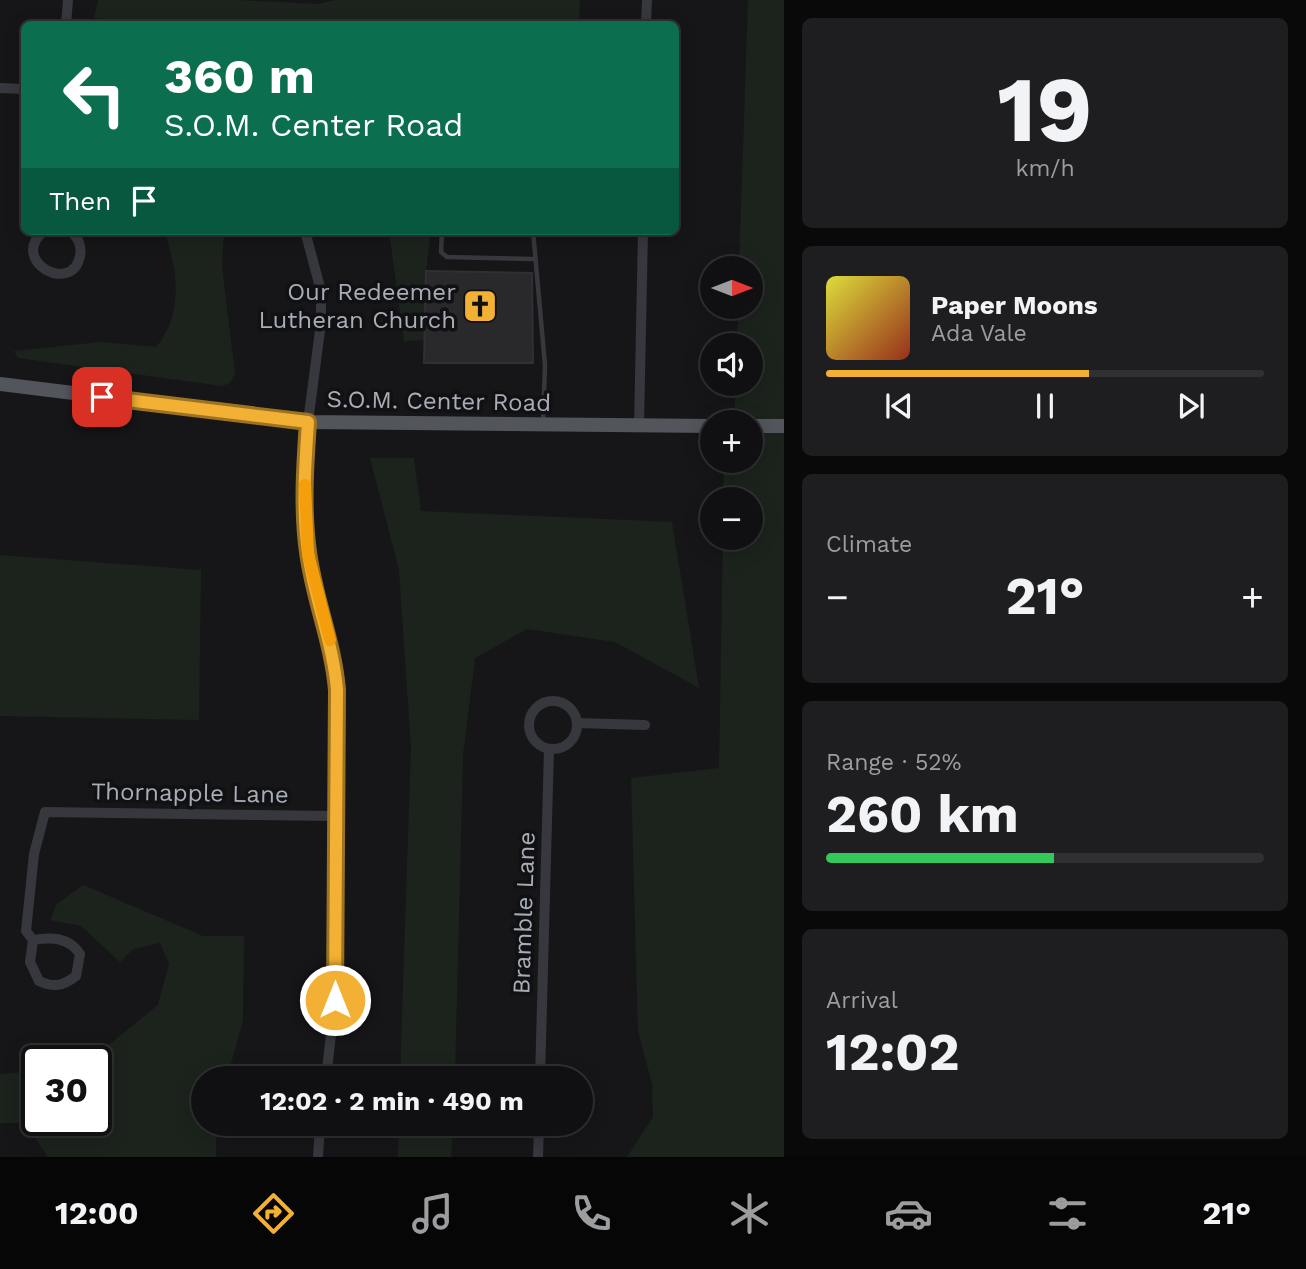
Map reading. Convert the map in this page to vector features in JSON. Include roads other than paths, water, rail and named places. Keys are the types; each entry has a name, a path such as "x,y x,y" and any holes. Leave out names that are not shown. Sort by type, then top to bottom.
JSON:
{"main road":[{"name":"S.O.M. Center Road","path":"0,384 308,422 700,426"},
{"path":"763,426 784,426"}],"street":[{"path":"66,21 68,0"},
{"path":"646,21 647,0"},
{"path":"0,88 21,89"},
{"path":"41,235 36,242 35,257 44,270 59,274 74,268 80,254 78,240 74,235"},
{"path":"306,235 321,291 321,323 308,422 304,496 308,554 334,657 337,690 335,1000 327,1066"},
{"path":"639,426 643,235"},
{"path":"556,701 570,708 577,723 570,743 549,749 535,741 529,726 534,711 548,702 556,701"},
{"path":"577,723 645,725"},
{"name":"Bramble Lane","path":"540,1066 549,749"},
{"name":"Thornapple Lane","path":"33,940 26,931 27,918 34,855 46,812 335,816"},
{"path":"53,938 72,944 80,954 76,976 67,983 55,986 39,981 30,962 33,940 53,938"},
{"path":"318,1157 319,1136"},
{"path":"538,1157 539,1136"}],"lane":[{"path":"442,235 441,252 447,257 533,259"},
{"path":"533,235 533,259 543,337 543,425"}],"place":[{"name":"Our Redeemer Lutheran Church","path":"480,306"}]}
